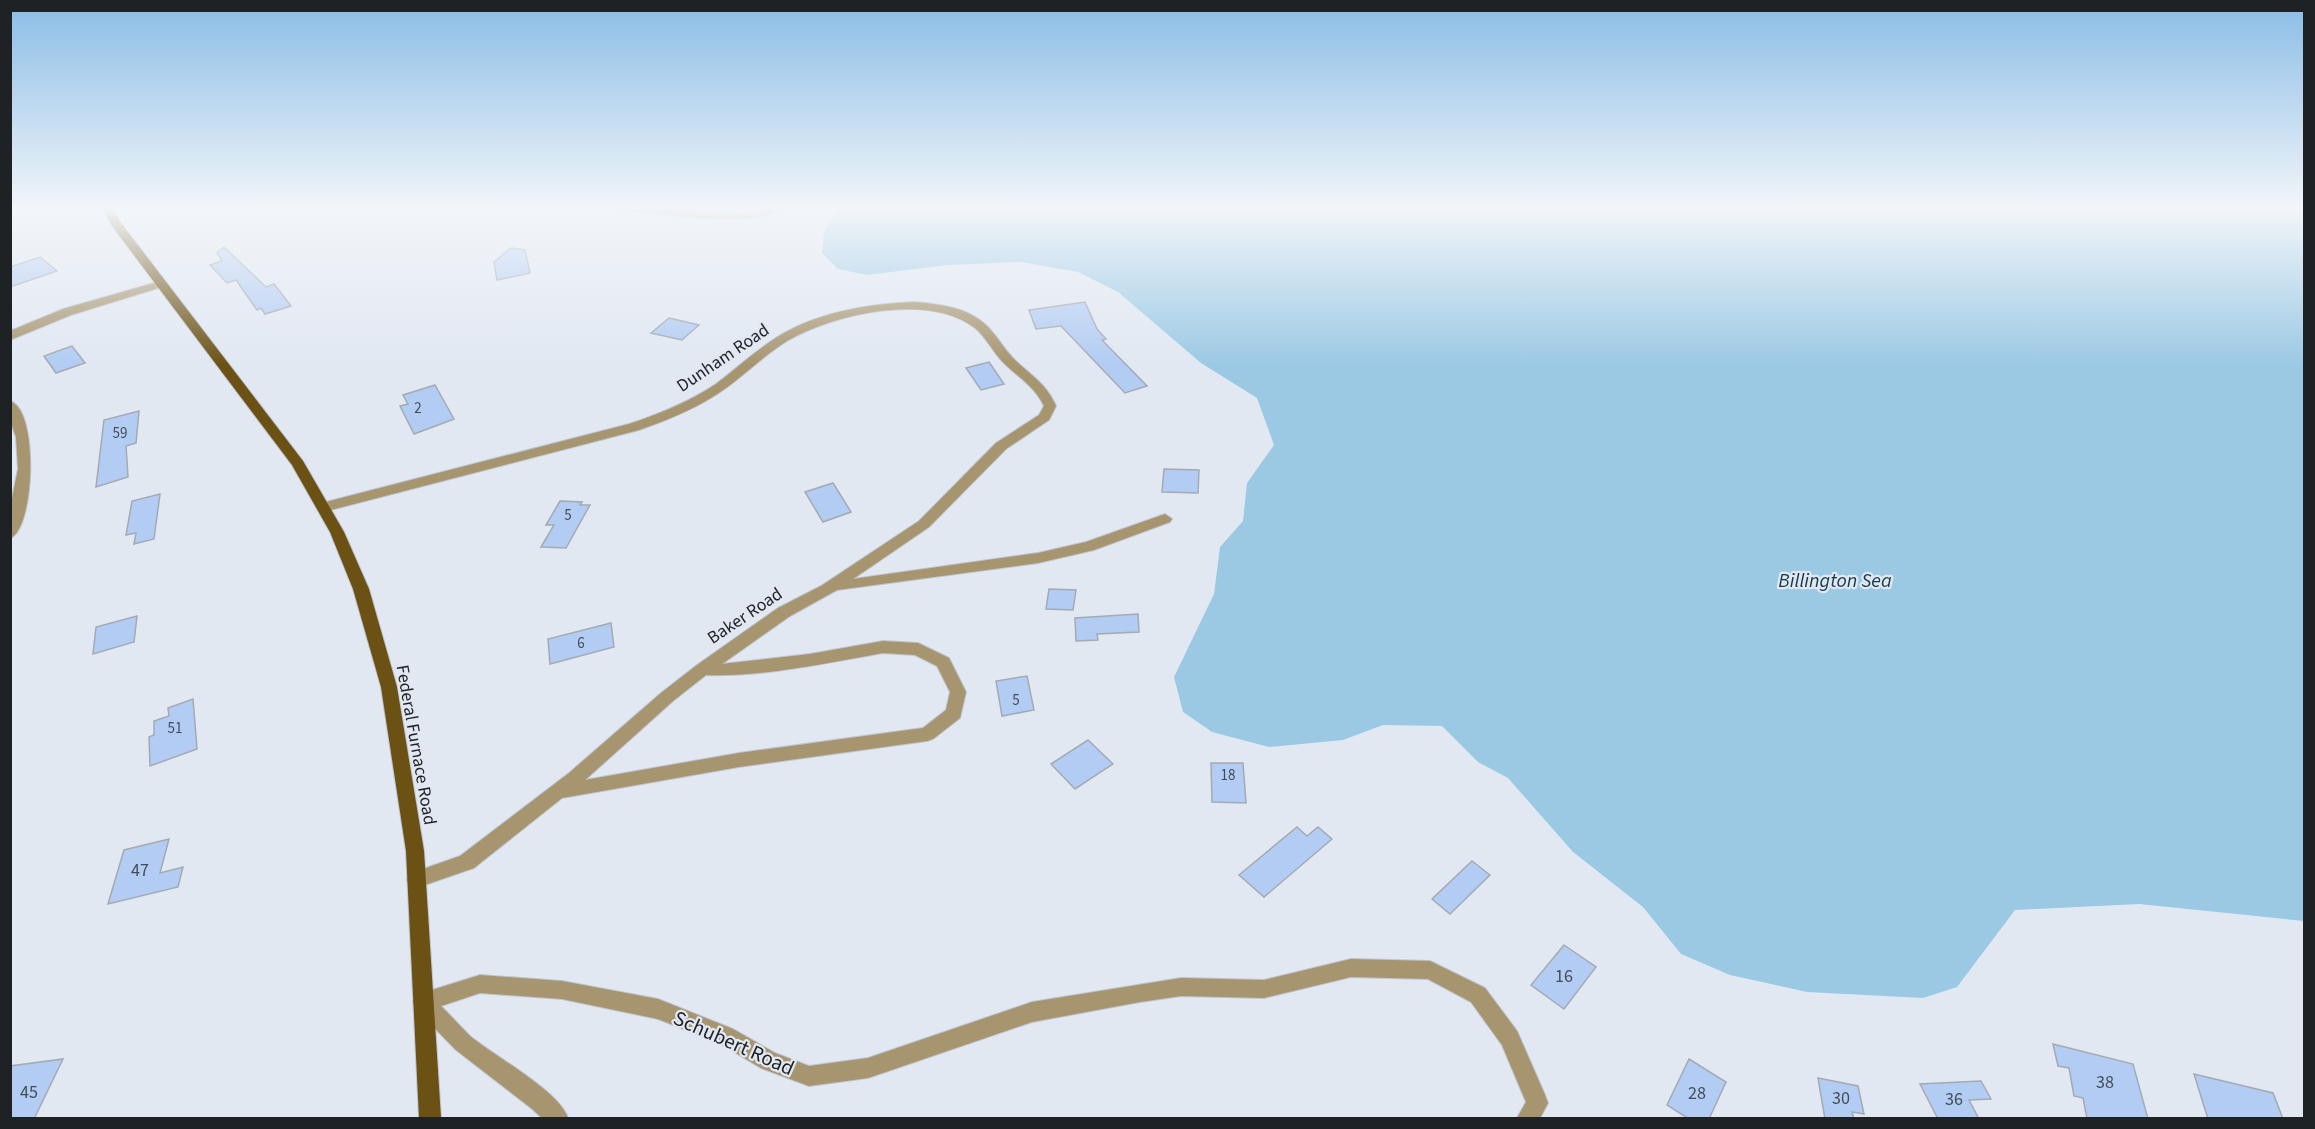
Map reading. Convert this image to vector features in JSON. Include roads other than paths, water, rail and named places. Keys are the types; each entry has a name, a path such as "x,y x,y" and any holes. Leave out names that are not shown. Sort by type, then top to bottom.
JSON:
{"main road":[{"name":"Federal Furnace Road","path":"143,260 298,464 337,532 361,589 389,687 415,851 430,1119"}],"street":[{"path":"10,336 67,312 161,284"},
{"name":"Dunham Road","path":"323,507 389,488 468,471 641,425 675,412 712,392 793,333 848,314 878,308 923,306 960,314 979,325 1006,359 1020,370"},
{"name":"Baker Road","path":"416,880 467,862 560,791 703,669 784,612 826,590 924,524 1001,446 1044,417 1050,406 1043,389 1020,370"},
{"path":"10,405 24,438 26,463 21,499 10,533"},
{"path":"826,590 847,583 1038,558 1089,546 1165,519"},
{"path":"560,791 739,760 927,734 954,713 958,692 943,662 918,649 883,647 810,660 732,670 703,669"},
{"name":"Schubert Road","path":"423,1002 480,984 562,990 658,1009 726,1036 769,1061 808,1076 868,1068 1032,1011 1182,987 1264,989 1351,968 1430,970 1478,995 1510,1038 1537,1103 1528,1119"},
{"path":"423,1002 463,1043 539,1100 557,1119"}],"water":[{"name":"Billington Sea","path":"829,260 2304,260 2304,921 2139,904 2015,910 1957,987 1923,998 1807,992 1730,975 1681,954 1643,907 1573,852 1508,778 1478,762 1442,726 1383,725 1343,740 1269,747 1212,732 1183,712 1174,677 1214,594 1220,547 1243,521 1247,483 1274,445 1257,398 1201,363 1118,292 1078,272 1021,262 948,265 867,275 838,269"}]}
